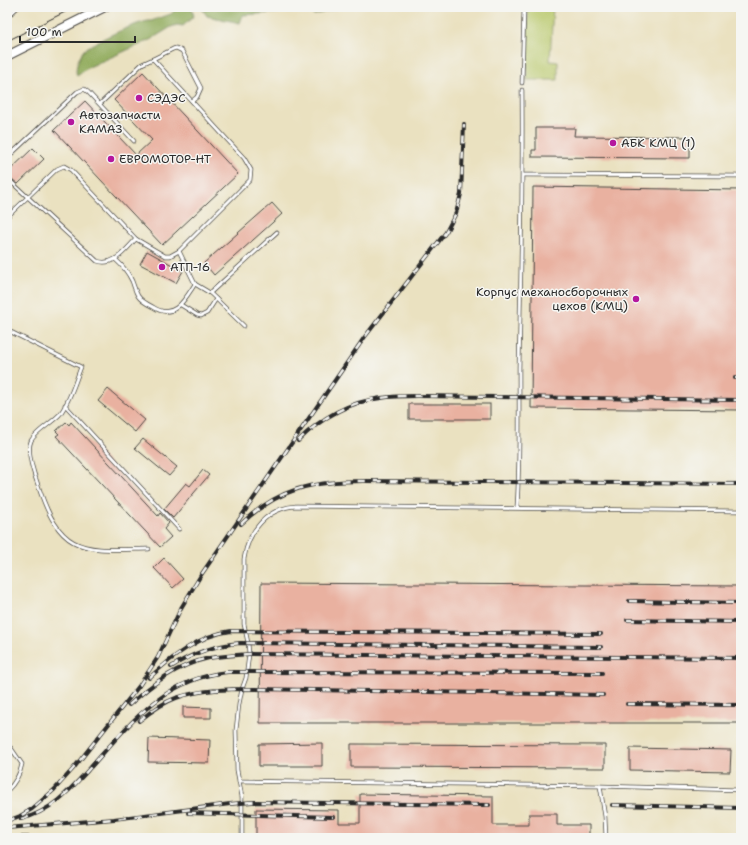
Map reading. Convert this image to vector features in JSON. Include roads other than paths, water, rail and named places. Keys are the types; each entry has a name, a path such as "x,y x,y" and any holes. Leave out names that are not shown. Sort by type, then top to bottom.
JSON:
{"main road":[{"path":"7,56 105,7"}],"lane":[{"path":"7,17 18,7"},
{"path":"522,83 524,7"},
{"path":"100,104 142,64 173,49 182,51 201,88 197,97 192,101"},
{"path":"7,217 57,169 64,166 67,167 136,239 165,256 170,256 179,250 248,184 251,176 251,170 244,158 153,58"},
{"path":"7,158 77,92 84,89 134,141"},
{"path":"517,507 519,482 519,389 523,175 522,90"},
{"path":"523,175 741,176"},
{"path":"7,178 97,261 104,262 115,259 136,239"},
{"path":"210,293 277,232"},
{"path":"179,250 195,284 210,293 244,326"},
{"path":"115,259 127,271 138,296 142,301 155,309 162,311 175,310 181,305 195,284"},
{"path":"181,305 201,316 207,313 216,299"},
{"path":"7,330 81,367 65,406 54,420 34,436 30,445 32,465 36,479 52,521 66,538 83,547 108,549 149,549"},
{"path":"65,406 180,529"},
{"path":"242,838 242,797 237,770 236,730 239,704 246,678 249,654 244,624 244,559 245,551 252,535 260,522 268,515 282,508 296,506 517,507 741,511"},
{"path":"7,745 11,748 22,764 16,781 7,791"},
{"path":"239,781 600,786 741,790"},
{"path":"600,786 605,817 606,838"}],"tram line":[{"path":"7,41 75,7"}],"railway":[{"path":"7,821 32,809 54,790 73,769 139,686 158,657 181,608 201,575 364,338 446,232 456,213 461,194 464,124"},
{"path":"735,378 741,378"},
{"path":"298,441 316,425 346,407 369,400 390,397 418,396 741,400"},
{"path":"241,524 269,502 283,495 313,485 346,481 741,484"},
{"path":"629,601 741,603"},
{"path":"627,620 741,622"},
{"path":"149,678 167,662 197,642 219,633 231,631 601,634"},
{"path":"171,667 204,651 240,643 601,647"},
{"path":"129,705 156,683 186,665 209,658 249,654 741,658"},
{"path":"21,819 32,816 51,806 67,792 119,735 150,706 167,693 185,683 206,676 228,672 602,673"},
{"path":"139,721 156,708 176,698 205,691 225,689 603,695"},
{"path":"627,704 741,705"},
{"path":"7,828 114,819 252,802 489,805"},
{"path":"612,805 741,808"},
{"path":"188,813 333,817"},
{"path":"7,837 71,838"}],"place":[{"name":"СЭДЭС","path":"139,98"},
{"name":"Автозапчасти КАМАЗ","path":"71,122"},
{"name":"АБК КМЦ (1)","path":"613,143"},
{"name":"ЕВРОМОТОР-НТ","path":"111,159"},
{"name":"АТП-16","path":"162,267"},
{"name":"Корпус механосборочных цехов (КМЦ)","path":"636,299"}]}
